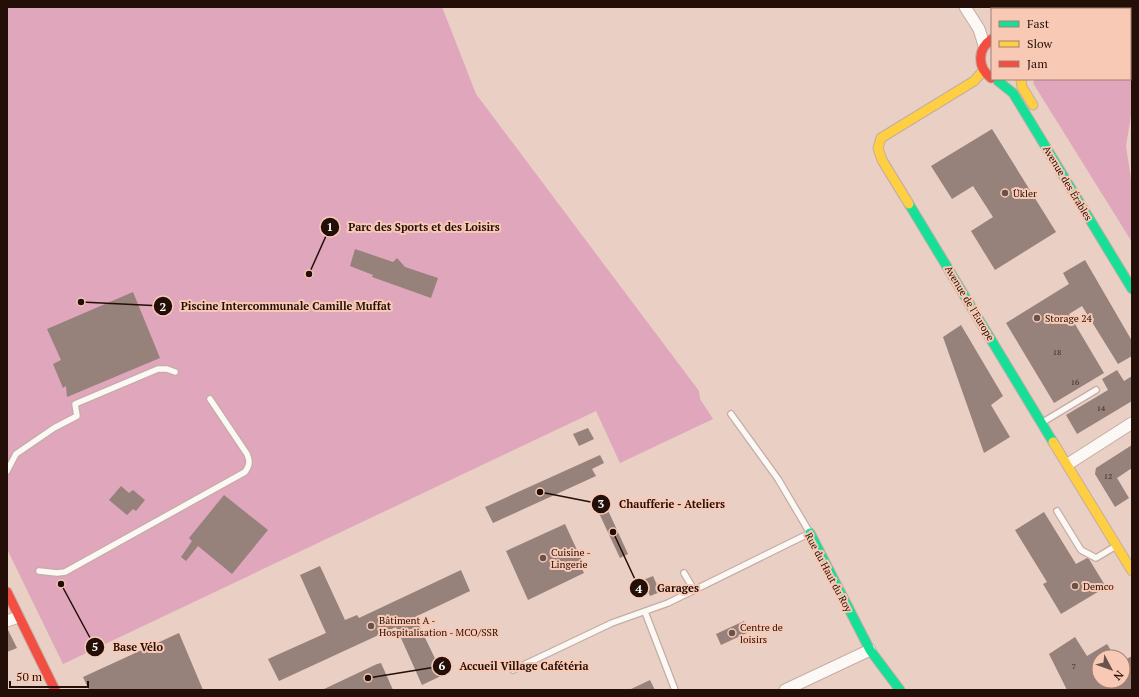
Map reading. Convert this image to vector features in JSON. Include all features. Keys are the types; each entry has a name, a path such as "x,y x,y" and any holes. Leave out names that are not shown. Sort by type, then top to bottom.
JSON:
{"street":[{"path":"965,7 988,42 979,58 983,71"},
{"name":"Avenue des Érables","path":"983,71 991,78"},
{"name":"Avenue de l'Europe","path":"983,71 974,81 881,138 878,148 882,160 1068,464 1132,572"},
{"name":"Avenue des Érables","path":"994,80 1013,93 1132,289"},
{"path":"1021,80 1022,87 1039,115"},
{"path":"1068,464 1132,423"},
{"name":"Rue du Haut du Roy","path":"810,533 870,650 900,690"},
{"path":"7,592 55,690"},
{"path":"7,621 18,617"},
{"path":"786,690 870,650"}],"lane":[{"path":"7,471 16,454 54,428 77,416 75,404 158,369 167,369 175,372"},
{"path":"1042,422 1096,390"},
{"path":"39,571 57,573 65,572 245,472 249,461 247,454 210,399"},
{"name":"Rue du Haut du Roy","path":"731,414 778,479 810,533"},
{"path":"1057,511 1081,550 1096,558 1116,546"},
{"path":"514,670 612,623 668,603 810,533"},
{"path":"684,573 694,590"},
{"path":"645,612 675,690"}],"shaded area":[{"path":"7,7 442,7 476,94 699,391 700,399 713,419 620,463 596,411 63,664 7,549"},
{"path":"1132,7 1132,109 1126,146 1132,186 1132,242 1033,83 1034,80 1131,80 1131,8 1128,8"}],"building":[{"name":"Ükler","path":"992,129 1056,232 995,270 971,231 993,217 973,186 952,199 931,166"},
{"path":"355,249 393,262 397,258 405,267 438,278 431,298 372,277 373,275 350,266"},
{"path":"1085,260 1132,341 1132,356 1118,364 1082,306 1069,314 1104,373 1054,403 1006,323 1069,284 1063,273"},
{"path":"133,292 160,358 67,397 66,386 63,388 53,364 61,360 47,329"},
{"path":"961,325 1003,396 991,405 1010,437 984,453 943,337"},
{"path":"1117,370 1124,381 1132,376 1132,401 1077,434 1066,415 1108,390 1102,379"},
{"path":"588,428 594,439 579,446 573,434"},
{"path":"1132,445 1132,468 1117,478 1129,498 1115,507 1095,474 1096,468"},
{"path":"600,455 604,463 592,469 596,476 493,523 485,507"},
{"path":"121,486 129,493 133,490 145,500 136,511 133,509 127,515 109,500"},
{"path":"224,495 268,530 232,574 198,546 186,561 181,557 192,541 189,538"},
{"path":"606,506 628,554 620,558 597,509"},
{"path":"1044,512 1076,564 1087,558 1089,559 1106,587 1061,614 1043,584 1047,582 1015,530"},
{"name":"Cuisine - Lingerie","path":"565,524 583,563 580,565 584,573 528,600 506,551"},
{"name":"Bâtiment A - Hospitalisation - MCO/SSR","path":"320,566 345,620 357,615 359,618 461,570 470,591 415,617 443,675 422,685 396,627 279,681 268,659 326,633 300,575"},
{"path":"653,576 660,592 650,596 643,580"},
{"name":"Centre de loisirs","path":"744,621 749,632 721,645 716,634"},
{"path":"7,628 17,648 7,652"},
{"path":"179,633 203,690 89,690 83,677"},
{"path":"1075,637 1087,656 1091,654 1091,689 1131,689 1132,656 1132,690 1067,690 1049,654"},
{"path":"1107,644 1110,649 1099,649"},
{"path":"381,663 393,690 322,690 377,664"},
{"path":"650,680 655,690 629,690"}],"traffic: fast":[{"path":"998,81 1013,93 1132,289"},
{"path":"909,204 1053,442"},
{"path":"810,533 870,650 900,690"}],"traffic: slow":[{"path":"909,204 882,160 878,148 881,138 974,81 983,71"},
{"path":"1021,80 1022,87 1033,105"},
{"path":"1053,442 1132,571"}],"traffic: jam":[{"path":"991,40 987,43 981,53 981,63 986,74 991,78"},
{"path":"7,592 55,690"}],"place":[{"name":"Ükler","path":"1005,193"},
{"name":"Parc des Sports et des Loisirs","path":"309,274"},
{"name":"Piscine Intercommunale Camille Muffat","path":"81,302"},
{"name":"Storage 24","path":"1037,318"},
{"name":"Chaufferie - Ateliers","path":"540,492"},
{"name":"Garages","path":"613,532"},
{"name":"Cuisine - Lingerie","path":"543,558"},
{"name":"Base Vélo","path":"61,584"},
{"name":"Demco","path":"1075,586"},
{"name":"Bâtiment A - Hospitalisation - MCO/SSR","path":"371,626"},
{"name":"Centre de loisirs","path":"732,633"},
{"name":"Accueil Village Cafétéria","path":"368,678"}]}
